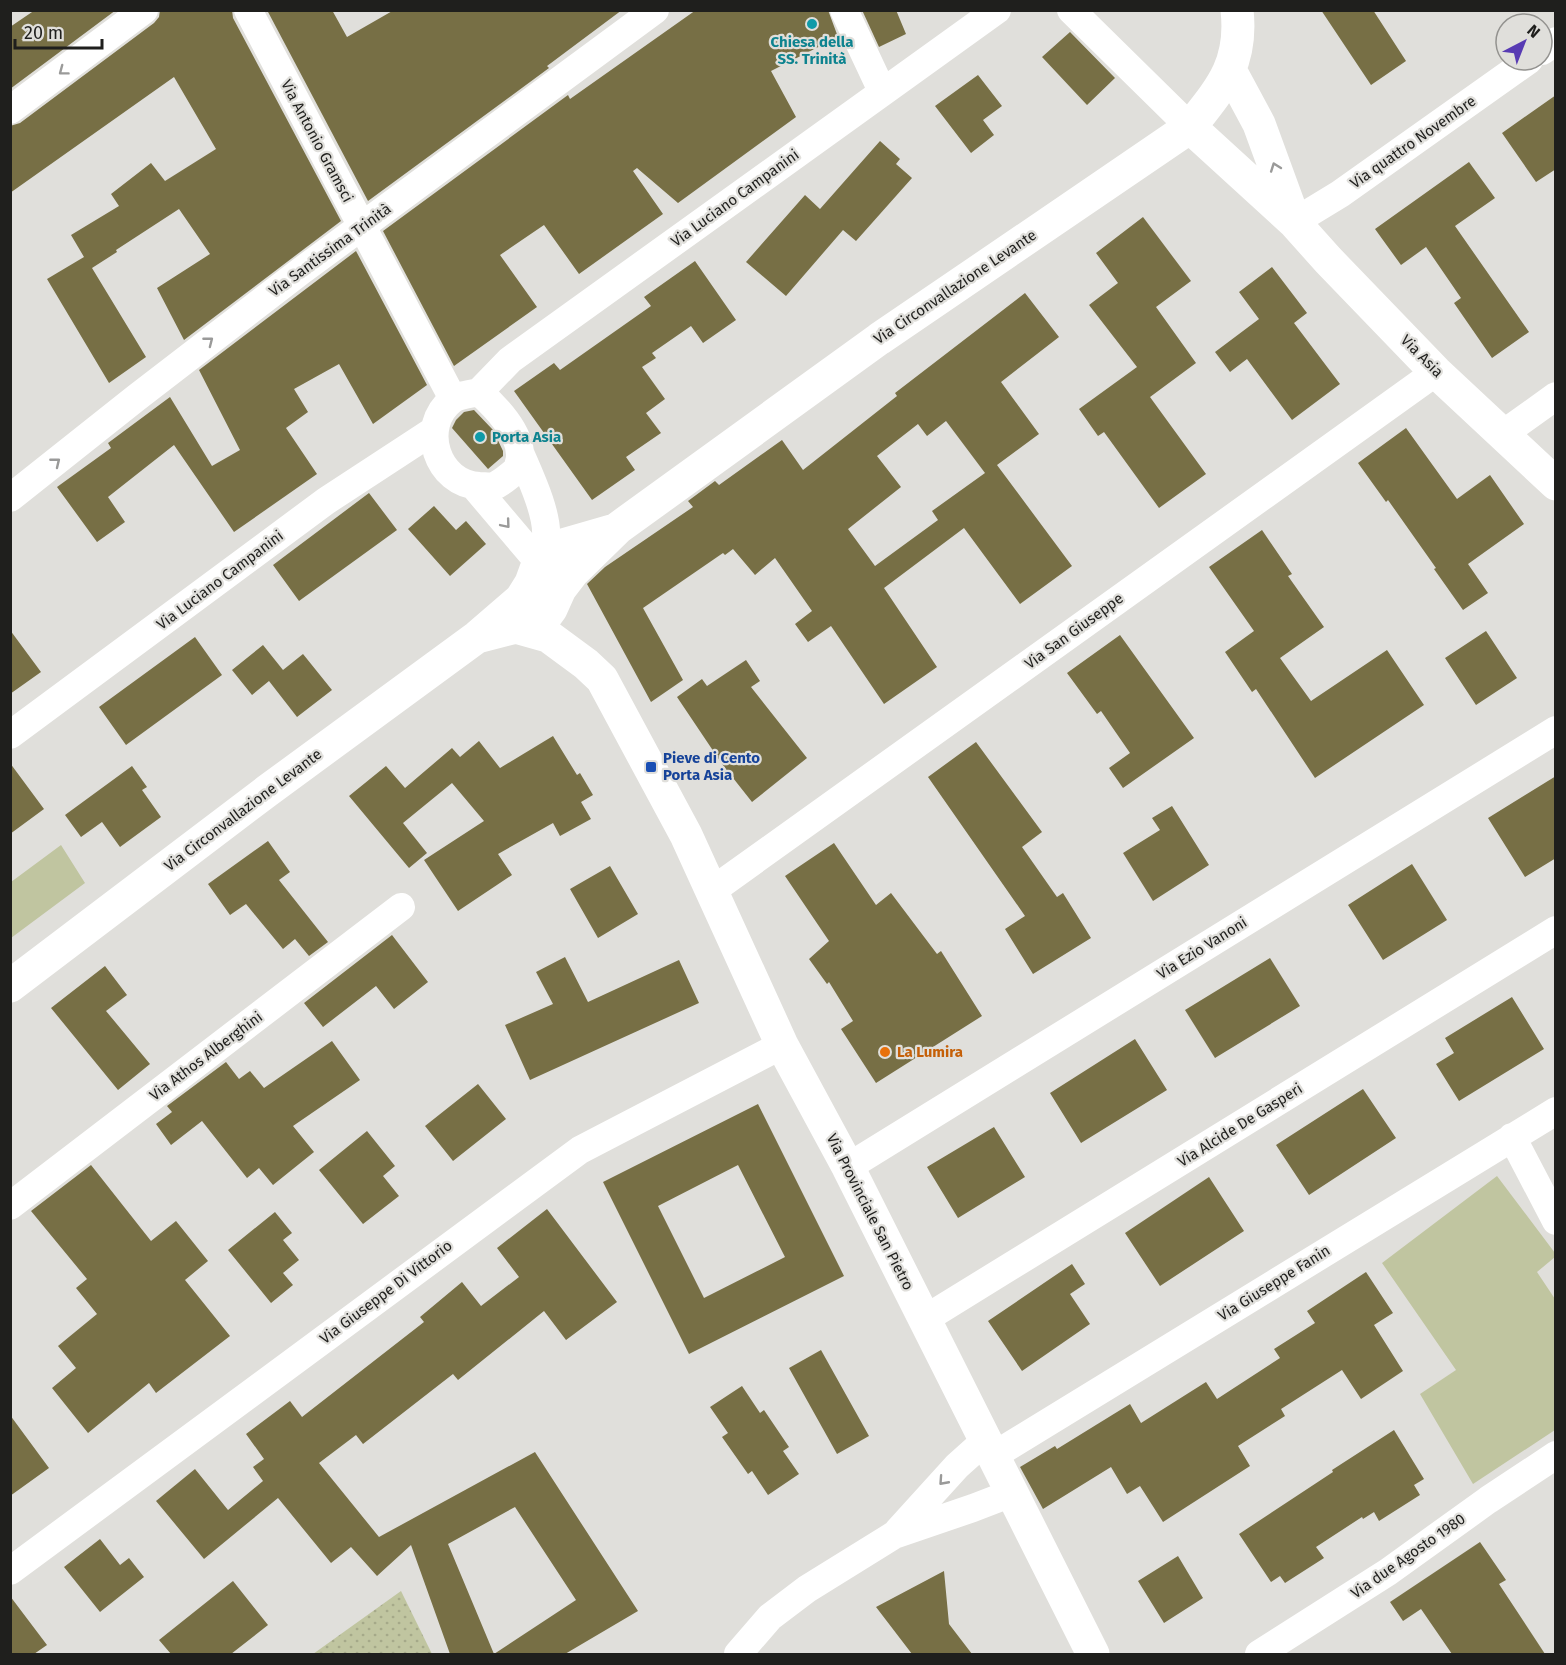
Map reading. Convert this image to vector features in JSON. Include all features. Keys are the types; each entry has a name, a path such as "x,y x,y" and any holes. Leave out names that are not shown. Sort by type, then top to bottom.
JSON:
{"main road":[{"name":"Via Circonvallazione Levante","path":"10,986 267,791 477,637 544,578 573,572 604,533 879,339 1190,128 1222,86 1230,70 1237,43 1237,10"},
{"name":"Via Asia","path":"1230,70 1259,124 1294,222"},
{"name":"Via Asia","path":"1190,128 1294,222 1436,372 1556,484"},
{"name":"Via Circonvallazione Levante","path":"534,632 551,609 544,578"},
{"path":"544,578 602,679"},
{"name":"Via Circonvallazione Levante","path":"477,637 516,627 548,636 586,664 602,679 651,767"},
{"name":"Via Provinciale San Pietro","path":"651,767 713,890 782,1045 848,1167 1093,1654"}],"street":[{"path":"10,110 144,10"},
{"name":"Via Antonio Gramsci","path":"248,10 363,226 466,395 495,407 514,434 534,488"},
{"name":"Via Santissima Trinità","path":"10,498 301,271 655,10"},
{"path":"844,10 882,91"},
{"name":"Via Luciano Campanini","path":"466,395 510,360 998,10"},
{"path":"1071,10 1190,128"},
{"name":"Via quattro Novembre","path":"1294,222 1340,194 1512,72"},
{"name":"Via San Giuseppe","path":"713,890 1436,372"},
{"path":"466,395 438,417 433,431 435,448 445,470 462,482 474,486 493,486 517,470 520,455"},
{"path":"1503,434 1556,396"},
{"name":"Via Luciano Campanini","path":"10,735 326,501 433,431"},
{"path":"474,486 518,539 544,578"},
{"path":"534,488 560,523 572,532 604,533"},
{"path":"534,488 545,523 544,578"},
{"name":"Via Ezio Vanoni","path":"848,1167 1556,730"},
{"name":"Via Athos Alberghini","path":"10,1206 401,907"},
{"name":"Via Alcide De Gasperi","path":"925,1320 1556,930"},
{"name":"Via Giuseppe Di Vittorio","path":"10,1571 580,1150 782,1045"},
{"name":"Via Giuseppe Fanin","path":"894,1535 957,1466 1556,1111"},
{"path":"1512,1137 1556,1221"},
{"name":"Via due Agosto 1980","path":"1259,1654 1388,1572 1488,1500 1556,1455"},
{"path":"738,1654 770,1617 807,1589 894,1535 1012,1493"}],"green space":[{"path":"61,845 85,883 11,938 11,882"},
{"path":"1497,1176 1555,1253 1555,1257 1537,1272 1555,1299 1555,1430 1473,1484 1420,1394 1456,1370 1382,1263"},
{"path":"401,1591 432,1654 313,1654"}],"building":[{"path":"35,10 116,10 10,89 10,27"},
{"path":"160,10 232,10 233,18 341,221 184,340 157,288 210,254 179,209 116,250 117,252 92,268 146,357 109,383 47,279 84,257 71,235 119,206 111,194 151,163 165,181 216,149 174,77 10,193 10,126 20,123 154,23 159,17"},
{"path":"267,10 332,10 347,37 394,10 622,10 547,66 549,68 368,201"},
{"path":"696,10 828,10 838,37 771,71 796,117 678,203 637,168 633,171 663,214 579,274 544,225 500,255 537,307 454,366 383,231 568,95 570,99"},
{"path":"862,10 896,10 906,34 879,47"},
{"path":"1321,10 1373,10 1406,61 1371,85"},
{"path":"1070,32 1115,78 1087,105 1042,57"},
{"path":"978,75 1002,106 983,120 994,135 971,153 935,106"},
{"path":"1556,95 1556,169 1536,182 1502,133"},
{"path":"880,141 900,159 896,164 912,178 856,241 843,230 786,296 746,262 805,195 820,209"},
{"path":"1469,162 1495,198 1455,226 1529,332 1492,358 1454,303 1461,298 1426,247 1401,265 1375,229"},
{"path":"1143,217 1191,281 1156,307 1196,363 1150,397 1206,474 1159,508 1104,432 1098,436 1079,409 1137,367 1089,305 1118,283 1096,253"},
{"path":"356,251 427,385 373,424 339,364 294,389 308,412 286,428 317,474 234,532 174,445 108,497 125,522 97,542 57,487 111,448 108,443 170,397 212,466 240,450 199,370"},
{"path":"695,261 736,320 703,343 691,326 652,353 656,358 642,367 665,399 646,413 661,433 626,457 635,470 592,500 514,391 554,363 560,370 651,306 644,297"},
{"path":"1272,267 1307,313 1294,323 1340,384 1292,420 1247,359 1230,372 1215,352 1259,319 1239,292"},
{"path":"1025,293 1059,337 1001,382 1039,434 997,465 1072,566 1020,604 964,528 884,588 937,667 884,704 831,626 808,642 795,624 812,611 775,558 755,575 733,549 725,555 723,553 643,608 683,680 651,702 587,584 605,567 693,507 688,501 715,481 719,485 782,440 803,470 897,396 895,393","holes":["946,421 985,473 932,511 938,520 875,566 848,529 901,487 877,456 918,424 927,436"]},
{"name":"Porta Asia","path":"474,410 493,430 503,451 503,456 488,469 452,428 464,412"},
{"path":"1406,428 1457,499 1490,475 1524,524 1468,564 1488,593 1463,610 1388,500 1386,502 1358,463"},
{"path":"369,493 397,530 299,601 273,565"},
{"path":"434,506 456,530 466,521 486,544 450,576 408,529"},
{"path":"1262,530 1292,574 1288,576 1324,627 1280,658 1311,701 1387,650 1424,705 1315,778 1256,689 1252,692 1225,652 1254,631 1209,567"},
{"path":"10,630 41,672 10,694"},
{"path":"1486,631 1517,678 1476,705 1445,658"},
{"path":"1120,635 1194,738 1123,788 1109,768 1130,753 1101,711 1097,714 1067,673"},
{"path":"195,637 222,675 126,745 99,707"},
{"path":"263,645 283,670 303,654 332,690 297,717 269,681 252,695 232,670"},
{"path":"746,660 760,681 751,687 807,758 752,802 722,764 677,697 702,679 707,686"},
{"path":"553,736 577,775 580,773 593,795 581,802 591,819 560,836 553,823 498,854 512,875 458,911 424,860 484,821 452,783 403,823 427,853 409,868 349,796 386,766 405,788 452,748 460,757 479,741 500,768"},
{"path":"976,742 1042,832 1022,847 1057,897 1063,893 1091,938 1033,974 1005,929 1025,916 928,777"},
{"path":"10,763 44,809 10,834"},
{"path":"132,766 147,787 142,790 161,817 120,847 102,822 81,837 65,815"},
{"path":"1556,776 1556,858 1525,877 1488,818"},
{"path":"1172,806 1209,865 1153,901 1123,853 1160,830 1152,818"},
{"path":"268,841 290,872 279,880 328,942 309,956 295,939 283,949 246,904 230,915 208,884"},
{"path":"834,843 876,905 891,893 937,954 941,951 982,1016 876,1083 841,1029 853,1021 829,982 827,984 809,959 829,941 785,876"},
{"path":"1412,864 1447,920 1383,960 1348,905"},
{"path":"610,866 638,914 598,938 570,889"},
{"path":"392,935 428,982 394,1009 376,986 323,1027 304,1003"},
{"path":"565,957 588,1002 679,960 699,1003 530,1080 505,1025 553,1004 536,972"},
{"path":"1270,958 1300,1006 1215,1058 1185,1010"},
{"path":"105,966 127,995 106,1011 150,1064 118,1090 51,1008"},
{"path":"1512,997 1544,1049 1459,1101 1436,1064 1454,1053 1445,1038"},
{"path":"1135,1039 1167,1090 1081,1143 1050,1093"},
{"path":"332,1041 360,1080 293,1126 314,1152 273,1185 259,1168 247,1178 202,1121 171,1145 156,1124 172,1112 167,1106 226,1062 239,1079 250,1071 264,1088"},
{"path":"478,1084 506,1119 453,1161 425,1126"},
{"path":"1363,1089 1396,1138 1309,1195 1276,1145"},
{"path":"758,1104 844,1276 689,1354 603,1182","holes":["738,1165 785,1257 704,1298 658,1206"]},
{"path":"994,1127 1025,1177 958,1218 927,1167"},
{"path":"367,1131 395,1166 383,1176 399,1196 363,1224 319,1170"},
{"path":"91,1165 151,1241 176,1221 208,1261 185,1280 230,1336 156,1393 149,1383 88,1433 52,1388 76,1368 58,1346 97,1314 76,1288 87,1279 31,1211"},
{"path":"1209,1177 1244,1231 1160,1286 1125,1233"},
{"path":"547,1209 617,1302 566,1340 544,1311 458,1380 453,1374 363,1444 356,1435 319,1463 379,1537 535,1452 638,1611 565,1654 450,1654 411,1545 377,1576 351,1547 331,1563 278,1498 204,1559 156,1501 195,1469 228,1510 263,1481 253,1467 264,1459 246,1434 290,1401 302,1417 424,1322 420,1317 462,1282 481,1306 519,1277 497,1248","holes":["515,1507 576,1600 494,1654 448,1544"]},
{"path":"275,1212 292,1233 283,1240 299,1260 283,1273 293,1285 271,1303 228,1250"},
{"path":"1072,1264 1085,1284 1070,1294 1090,1324 1022,1371 988,1321"},
{"path":"1366,1272 1393,1313 1374,1325 1403,1371 1361,1399 1342,1370 1281,1409 1285,1416 1238,1446 1250,1466 1163,1522 1140,1486 1127,1494 1111,1467 1043,1509 1020,1467 1055,1446 1057,1449 1130,1404 1141,1423 1206,1382 1217,1399 1280,1358 1274,1349 1315,1323 1307,1311"},
{"path":"821,1350 869,1436 837,1454 789,1368"},
{"path":"742,1386 760,1413 764,1410 789,1447 783,1451 799,1474 768,1495 752,1471 748,1474 722,1437 728,1433 710,1407"},
{"path":"10,1415 49,1468 10,1496"},
{"path":"1394,1430 1424,1479 1414,1485 1420,1495 1379,1521 1374,1512 1363,1519 1362,1517 1316,1547 1324,1558 1285,1583 1280,1576 1271,1582 1239,1534"},
{"path":"100,1539 120,1565 129,1558 144,1577 100,1612 64,1567"},
{"path":"1480,1542 1506,1580 1499,1584 1545,1654 1452,1654 1421,1609 1403,1621 1390,1602"},
{"path":"1178,1556 1203,1598 1164,1623 1138,1581"},
{"path":"944,1571 949,1624 972,1654 912,1654 876,1607"},
{"path":"233,1581 268,1625 231,1654 171,1654 159,1640"},
{"path":"10,1596 47,1645 34,1654 10,1654"}],"place":[{"name":"Chiesa della SS. Trinità","path":"812,24"},
{"name":"Porta Asia","path":"480,437"},
{"name":"Pieve di Cento Porta Asia","path":"651,767"},
{"name":"La Lumira","path":"885,1052"}]}
